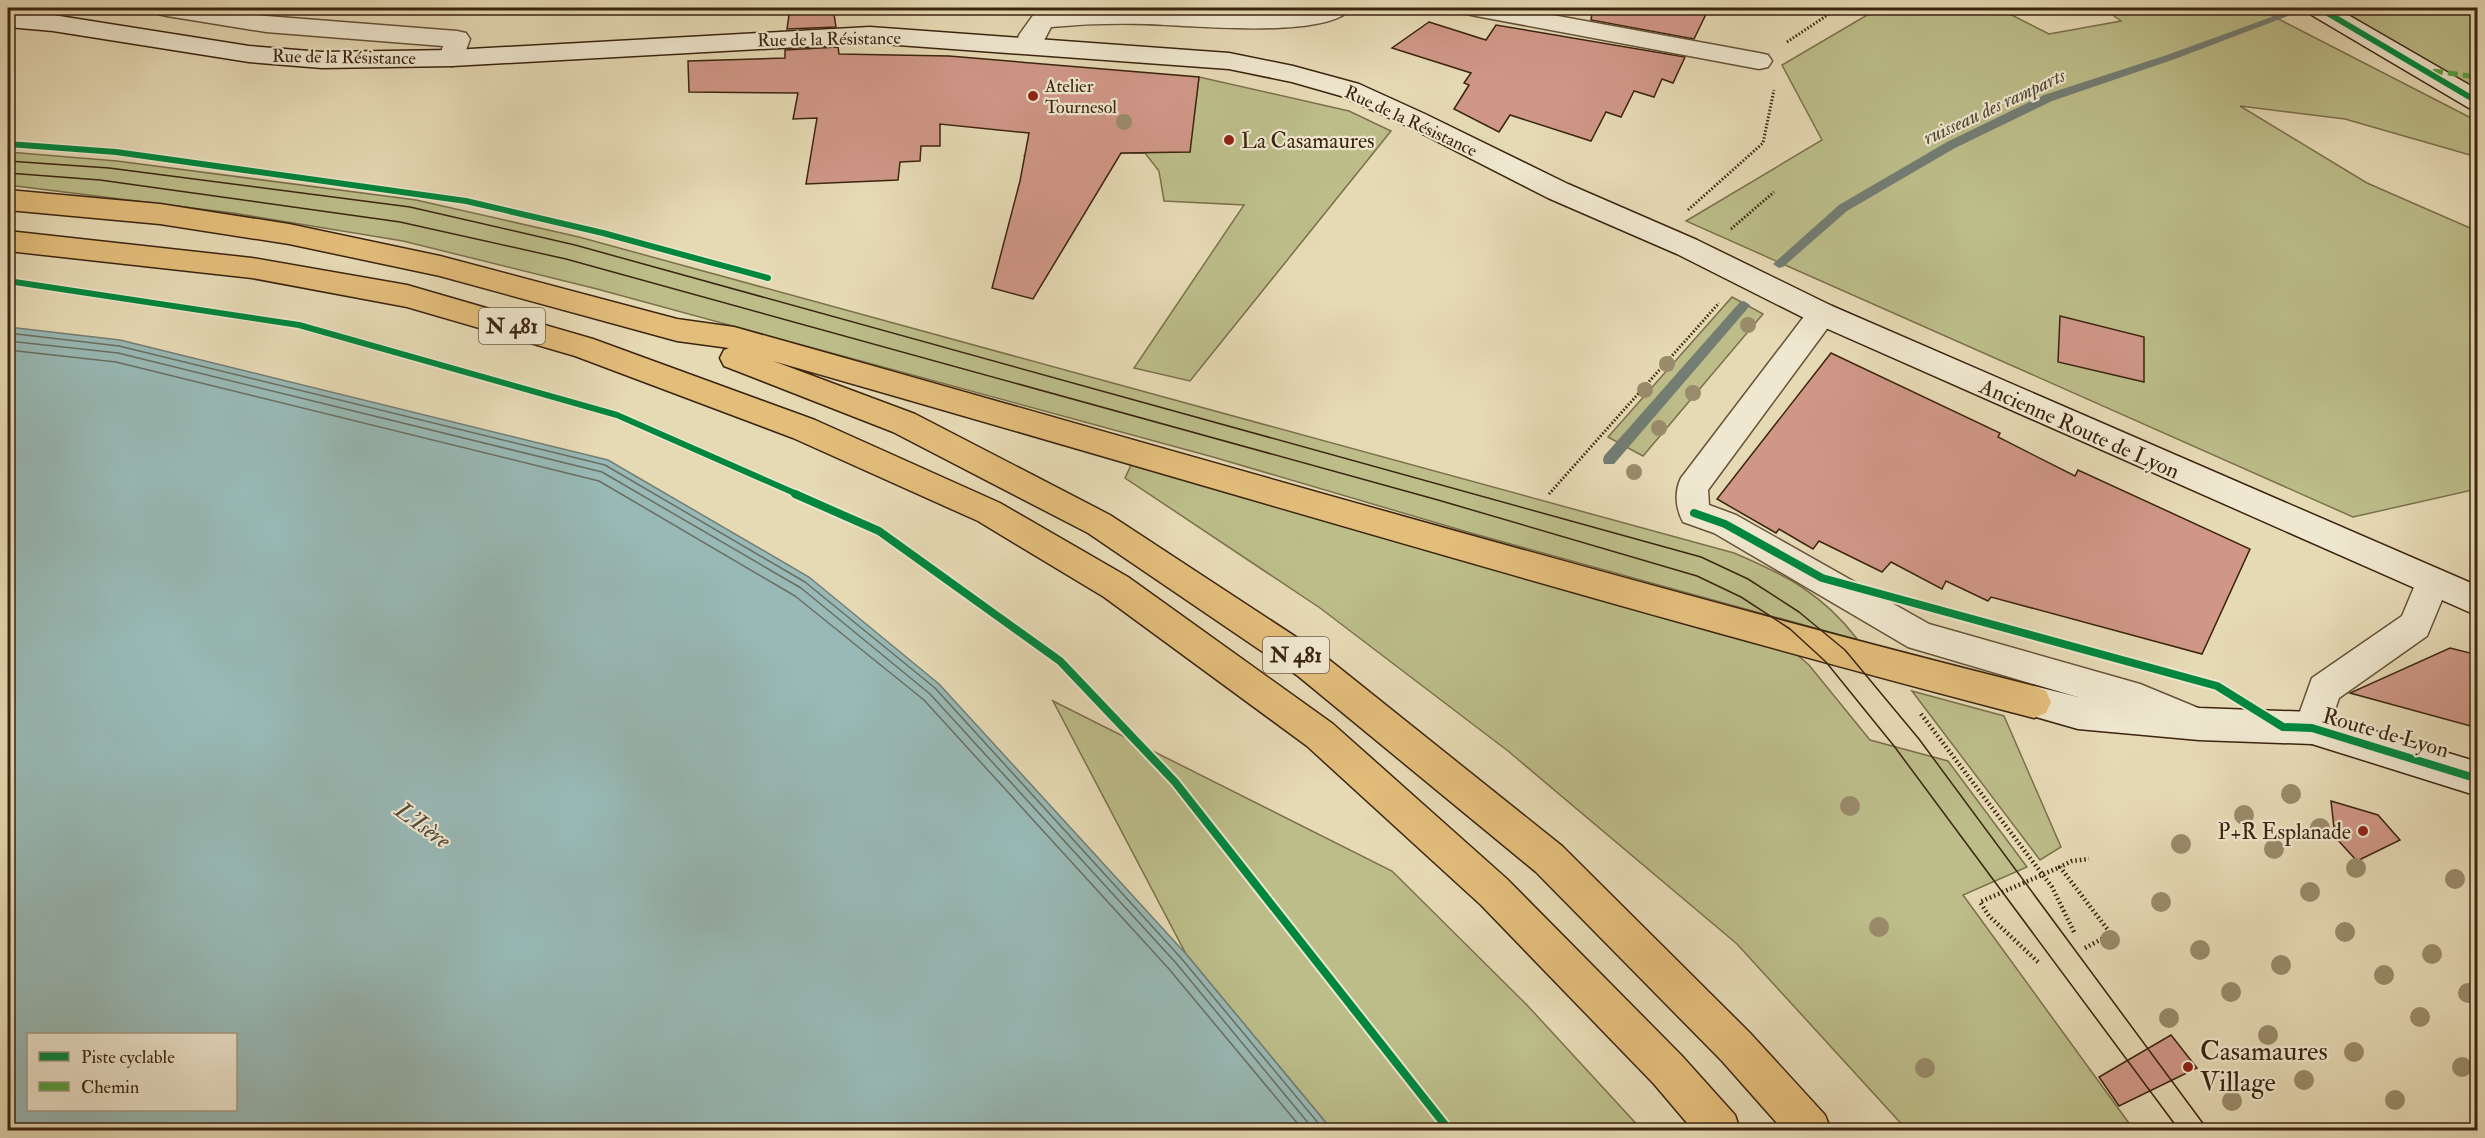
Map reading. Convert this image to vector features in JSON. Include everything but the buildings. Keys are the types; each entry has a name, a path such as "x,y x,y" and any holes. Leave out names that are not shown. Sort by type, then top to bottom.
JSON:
{"highway":[{"name":"N 481","path":"8,200 160,214 289,234 440,266 677,330 724,353 904,423 1099,524 1310,665 1549,859 1736,1047 1810,1131"},
{"name":"N 481","path":"8,241 252,268 407,296 583,347 804,429 989,512 1116,587 1320,735 1494,892 1668,1070 1720,1131"},
{"path":"677,330 745,341 1883,665 2034,702"}],"street":[{"path":"167,8 266,24 457,39 452,57"},
{"path":"1029,46 1032,35 1043,20 1144,16 1266,21 1311,18 1339,8"},
{"path":"1476,8 1759,61"},
{"path":"2325,11 2478,102"},
{"name":"Rue de la Résistance","path":"8,19 52,23 249,54 322,60 452,57 870,35 1230,61 1293,74 1350,90 1416,120 1558,191 1687,246"},
{"name":"Ancienne Route de Lyon","path":"1687,246 1822,314 2478,602"},
{"name":"Route de Lyon","path":"1822,314 1692,488 1694,513 1725,524 1920,636 2140,700 2199,724"},
{"name":"Route de Lyon","path":"2312,728 2324,689 2415,626 2432,583"},
{"name":"Route de Lyon","path":"2034,702 2078,712 2199,724 2312,728 2478,778"}],"path":[{"path":"1688,210 1763,143 1775,85 1759,61 1838,8"},
{"path":"1549,494 1662,366 1733,270 1729,231 1773,192"},
{"path":"1662,366 1668,369"},
{"path":"1883,665 2044,875 2075,934"},
{"path":"2038,962 1989,916 1980,902 2072,861 2089,860"},
{"path":"2060,867 2111,934 2085,948"}],"green space":[{"path":"1879,8 1998,8 2049,34 2121,21 2103,8 2257,8 2477,121 2477,157 2345,119 2240,106 2367,183 2477,231 2477,489 2353,517 1686,221 1822,140 1782,65"},
{"path":"2319,8 2477,8 2477,102"},
{"path":"1199,77 1349,111 1391,131 1190,381 1134,368 1244,205 1164,201 1159,171 1145,153 1025,155 1079,122 1189,152"},
{"path":"8,152 117,161 416,200 579,237 1734,553 1787,578 1817,598 1845,624 1858,640 1471,533 1213,457 597,289 403,241 233,213 8,185"},
{"path":"1732,297 1763,314 1643,456 1608,437"},
{"path":"1132,463 1787,646 1809,665 1870,740 1948,761 2027,867 1963,895 2134,1130 1907,1130 1737,944 1508,751 1320,608 1125,478"},
{"path":"1912,691 2004,716 2061,847 2040,860"},
{"path":"1053,701 1392,871 1527,1005 1642,1130 1332,1130 1186,954"}],"water":[{"name":"L'Isère","path":"8,327 120,340 608,460 809,577 939,684 1186,954 1332,1130 8,1130"}],"waterway":[{"name":"ruisseau des ramparts","path":"1779,264 1843,208 1951,145 2048,98 2171,57 2304,8"},
{"name":"ruisseau des ramparts","path":"1609,460 1744,305"}],"tram line":[{"path":"8,161 109,168 410,207 575,245 1701,557 1748,579 1799,612 1845,650 1919,739 2208,1130"},
{"path":"8,173 100,180 400,222 566,259 1438,500 1697,576 1741,597 1790,629 1826,662 1894,746 2179,1130"}],"marked path":[{"path":"2395,11 2404,8"},
{"path":"2433,71 2478,77"}],"cycle path":[{"path":"2319,8 2478,102"},
{"path":"8,144 116,152 466,201 603,233 768,278"},
{"path":"8,281 299,325 617,415 879,531 1060,661 1175,782 1449,1130"},
{"path":"1694,513 1725,524 1822,578 2217,686 2283,727 2312,728 2478,779"}],"place":[{"name":"Atelier Tournesol","path":"1033,96"},
{"name":"La Casamaures","path":"1229,140"},
{"name":"P+R Esplanade","path":"2363,831"},
{"name":"Casamaures Village","path":"2188,1067"}]}
